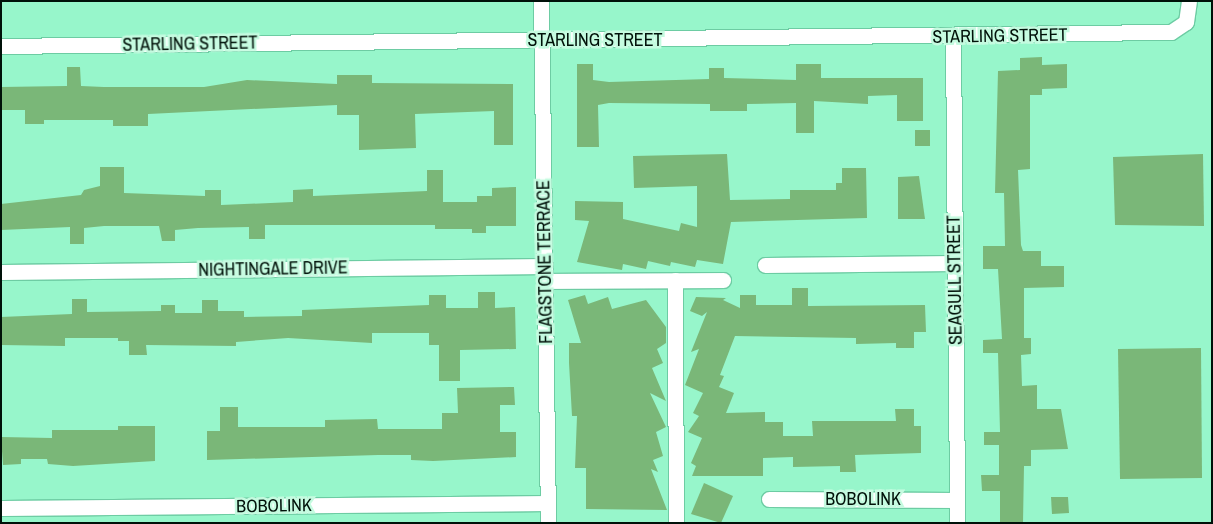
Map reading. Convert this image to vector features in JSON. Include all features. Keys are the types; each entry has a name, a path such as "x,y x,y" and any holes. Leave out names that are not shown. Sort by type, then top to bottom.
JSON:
{"street":[{"name":"FLAGSTONE TERRACE","path":"542,1 548,523"},
{"name":"STARLING STREET","path":"1,46 952,37 1171,32 1186,22 1189,1"},
{"name":"SEAGULL STREET","path":"952,37 957,523"},
{"path":"766,265 955,263"},
{"name":"NIGHTINGALE DRIVE","path":"1,272 545,273 675,280 723,280"},
{"path":"675,280 676,523"},
{"name":"BOBOLINK","path":"769,499 957,500"},
{"name":"BOBOLINK","path":"1,508 548,503"}],"building":[{"path":"1042,57 1042,65 1067,64 1067,88 1042,89 1042,95 1030,95 1030,169 1018,170 1021,245 1023,251 1041,251 1041,266 1064,266 1064,287 1024,288 1024,338 1031,338 1031,354 1021,355 1022,386 1037,385 1037,409 1061,409 1068,449 1031,450 1031,466 1024,466 1023,523 1000,523 1000,491 982,491 981,475 999,475 999,445 984,445 984,432 1000,432 998,353 983,353 983,340 1002,339 998,269 983,269 983,246 1005,246 1004,193 995,193 998,71 1020,70 1020,58"},
{"path":"577,64 593,64 593,80 609,82 709,79 709,68 724,68 724,78 796,80 796,64 821,64 821,78 923,78 923,121 897,121 897,95 868,96 868,104 814,101 814,133 796,133 796,103 747,104 747,111 710,111 710,104 609,103 598,105 599,147 577,147"},
{"path":"67,67 80,67 81,86 104,87 204,87 247,80 337,84 337,75 372,75 372,83 513,84 513,145 494,145 494,111 415,114 416,148 359,150 359,115 337,115 337,105 148,114 148,126 113,126 113,120 44,120 44,124 25,124 25,110 1,110 1,87 67,86"},
{"path":"915,130 930,130 930,146 915,146"},
{"path":"727,154 730,200 790,199 790,190 836,190 836,183 842,183 842,168 866,168 867,218 731,222 723,264 697,260 695,267 671,262 670,266 648,261 646,269 623,264 622,270 577,262 589,221 575,220 575,201 623,202 623,219 679,231 681,223 697,227 697,186 634,188 633,156"},
{"path":"1203,154 1204,226 1115,225 1113,157"},
{"path":"100,167 124,167 124,193 205,196 205,190 221,190 221,205 293,202 293,190 313,189 313,196 427,191 427,170 443,170 443,202 477,202 477,196 492,196 492,188 516,187 516,226 486,226 486,233 472,233 472,229 435,229 435,225 265,225 265,239 249,239 249,227 175,230 175,241 162,241 159,226 104,226 84,228 84,244 70,244 70,227 1,230 1,204 81,195 84,190 100,186"},
{"path":"919,176 925,219 898,219 898,177"},
{"path":"792,288 808,288 808,306 925,305 926,332 914,332 914,348 896,348 896,343 856,344 856,338 735,336 720,375 724,376 719,387 734,393 726,413 765,412 765,422 783,422 783,436 813,436 812,421 896,421 895,409 914,409 914,426 921,426 921,453 855,455 856,472 840,472 840,466 793,467 793,457 763,458 763,476 692,476 696,466 691,463 702,438 688,432 699,416 693,413 703,393 685,385 699,349 691,352 707,312 702,316 690,311 696,297 726,298 723,300 740,308 740,295 756,295 756,305 792,305"},
{"path":"478,292 495,292 495,308 515,307 516,349 460,350 460,381 439,381 439,345 429,345 429,333 372,333 372,343 288,338 236,342 236,346 146,345 147,355 129,355 129,341 118,341 118,338 65,338 65,346 1,345 1,317 72,314 72,299 87,299 87,312 161,311 161,305 175,305 175,313 202,313 202,300 218,300 218,311 244,311 244,317 302,316 302,310 429,305 429,295 446,295 446,308 478,308"},
{"path":"585,295 588,304 608,297 612,309 646,300 666,327 666,343 657,349 663,363 652,368 666,401 650,393 666,427 656,432 663,456 653,460 658,472 651,469 667,510 586,509 586,468 575,468 577,416 572,416 569,363 569,343 581,343 568,300"},
{"path":"1201,348 1202,478 1120,479 1118,349"},
{"path":"514,387 515,405 500,405 500,432 516,432 516,457 433,461 411,460 411,455 378,455 207,460 207,431 220,431 220,407 238,407 238,427 325,427 325,420 377,419 378,429 442,429 442,413 458,413 457,388"},
{"path":"118,426 155,426 155,461 73,466 48,464 47,459 21,459 21,464 3,465 1,437 52,438 52,430 118,430"},
{"path":"704,483 733,496 721,523 691,514"},
{"path":"1051,497 1068,497 1069,513 1052,514"}]}
